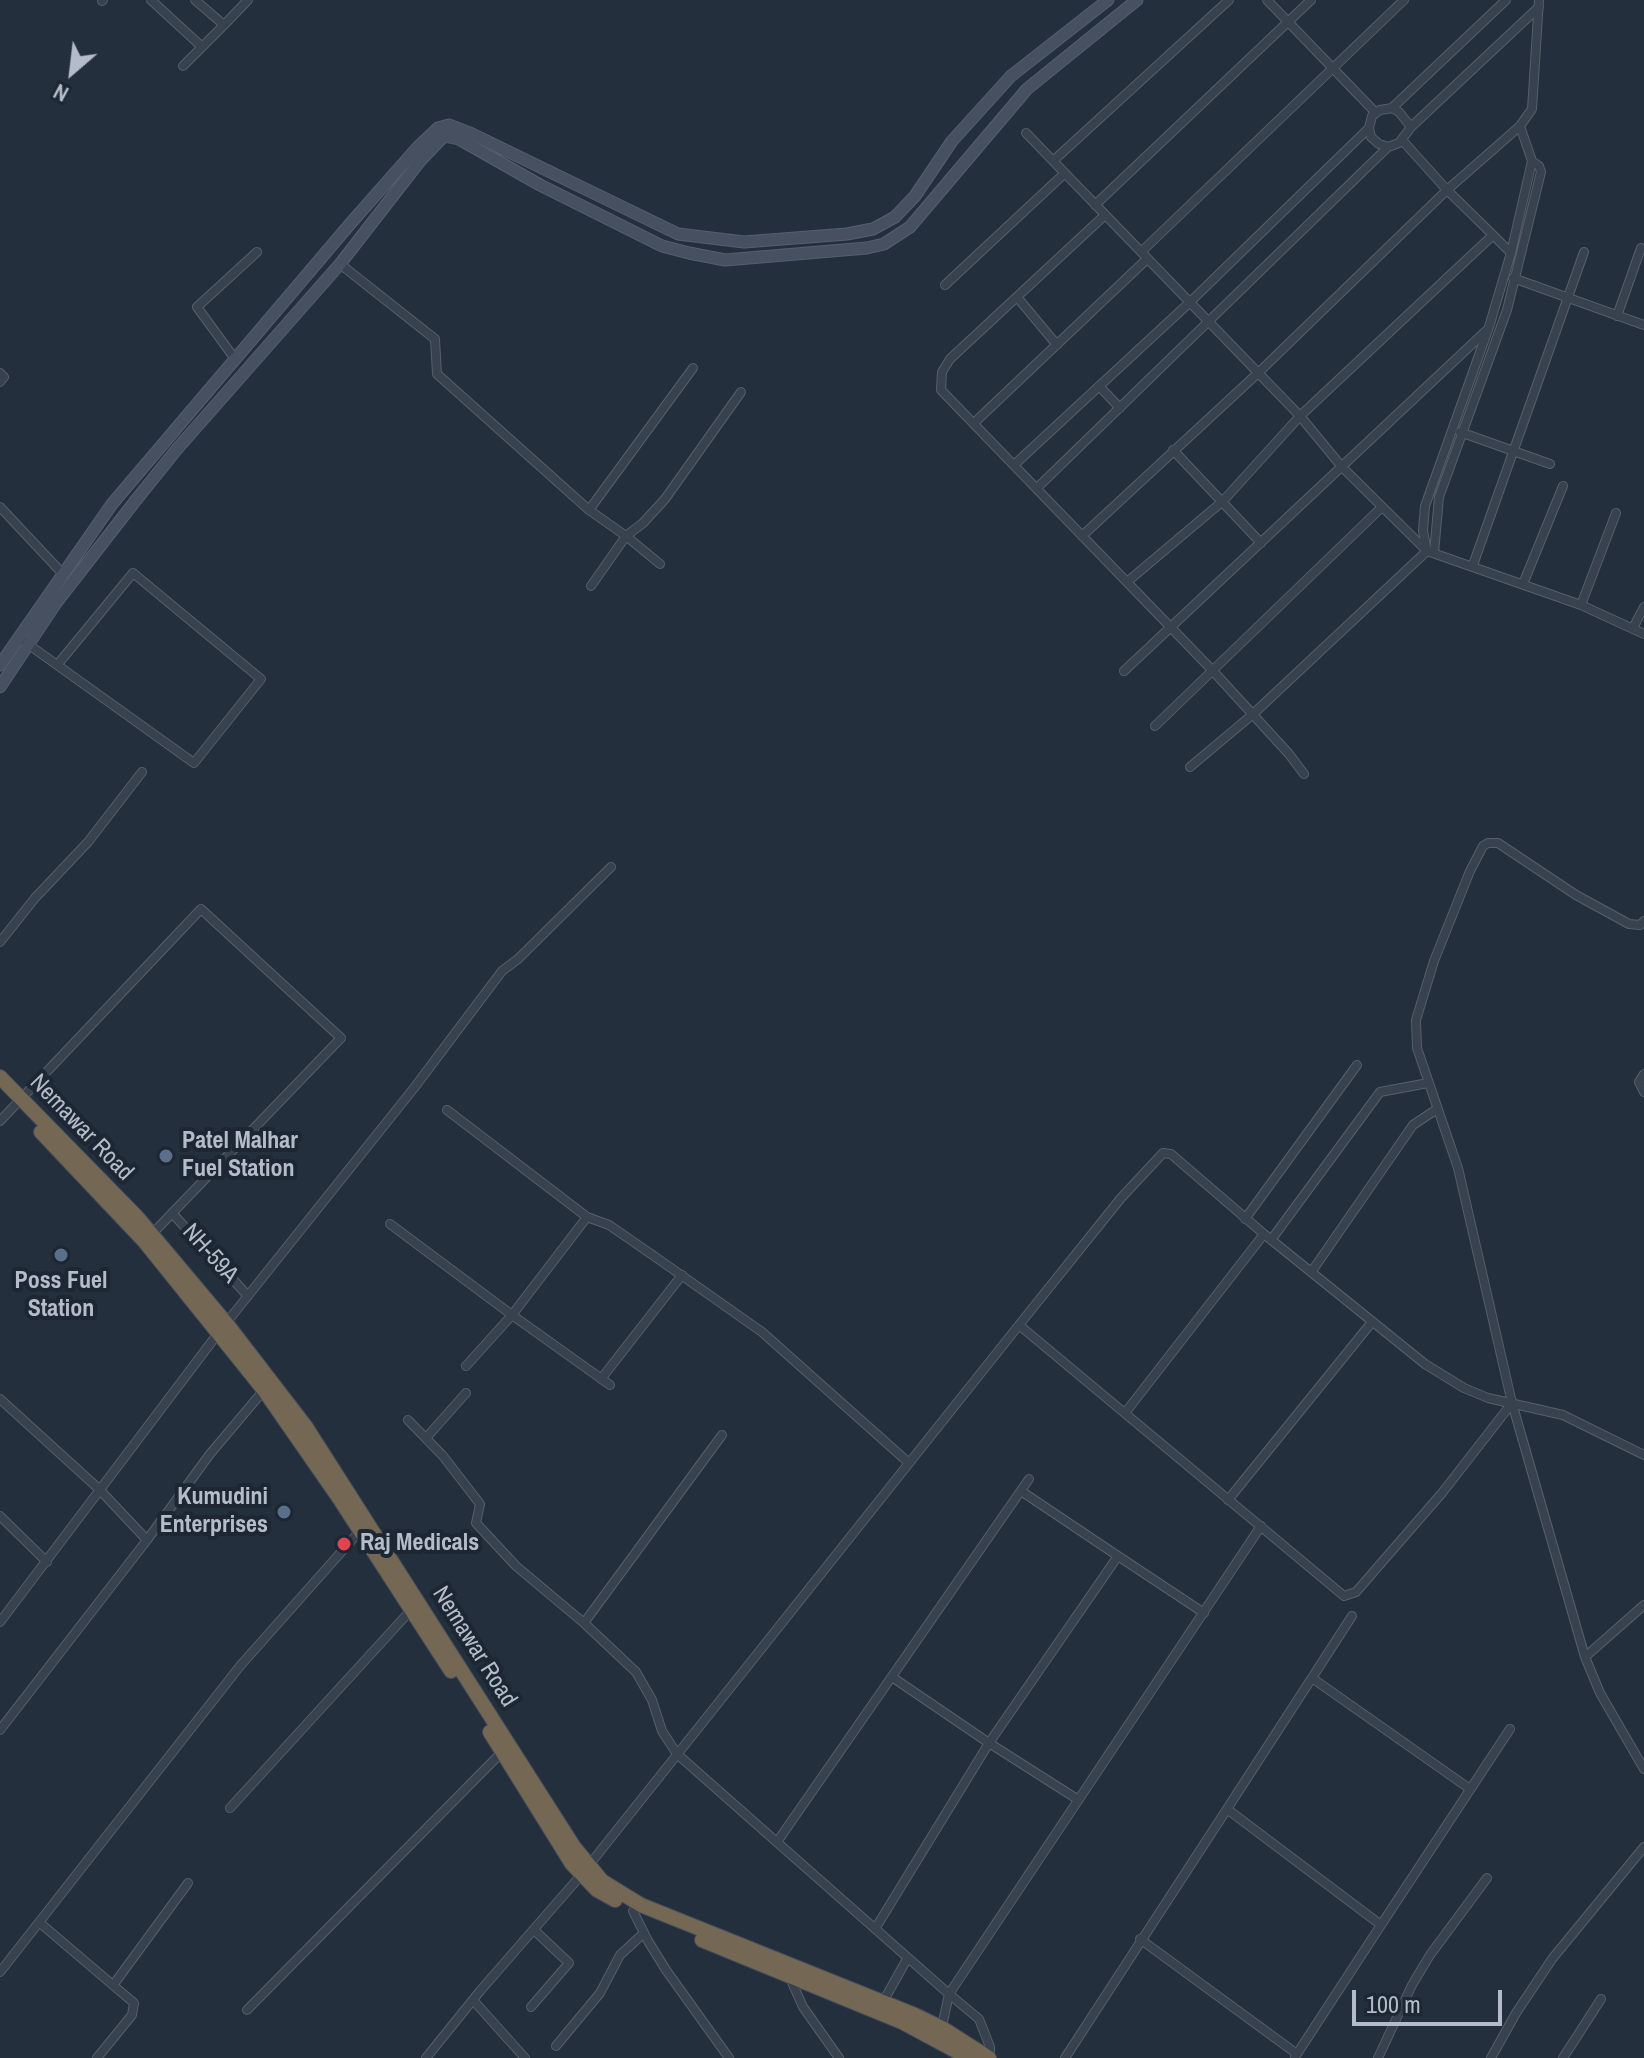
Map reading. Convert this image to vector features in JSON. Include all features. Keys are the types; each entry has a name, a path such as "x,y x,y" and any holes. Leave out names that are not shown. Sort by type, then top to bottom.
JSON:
{"highway":[{"name":"Nemawar Road","path":"0,1077 17,1100 148,1238 306,1427 347,1499 542,1807 572,1864 641,1905 883,2002 990,2058"},
{"name":"Nemawar Road","path":"0,1090 17,1100"},
{"name":"Nemawar Road","path":"222,1328 264,1390 347,1499 359,1532 502,1752 542,1807"},
{"name":"Nemawar Road","path":"585,1870 597,1890 633,1911 902,2022 940,2034 969,2058"}],"street":[{"path":"151,0 201,46"},
{"path":"195,0 224,25"},
{"path":"183,66 248,0"},
{"path":"0,687 62,573 112,504 289,295 438,128 449,125 498,146 678,234 744,242 847,234 873,229 895,217 915,196 952,141 1011,76 1108,0"},
{"path":"0,665 56,603 177,449 340,264 420,161 444,136 459,139 540,185 662,246 725,260 867,248 884,244 910,227 1027,89 1137,0"},
{"path":"1053,161 1229,0"},
{"path":"1267,0 1376,113"},
{"path":"1095,205 1311,0"},
{"path":"974,423 1057,345 1331,67 1404,0"},
{"path":"1388,147 1371,137 1369,128 1372,116 1392,108 1506,0"},
{"path":"1082,536 1257,374 1447,190 1520,126 1532,109 1539,3"},
{"path":"1037,488 1388,147 1402,140 1411,127 1539,3"},
{"path":"1392,108 1411,127"},
{"path":"1430,552 1423,531 1425,506 1489,327 1511,253 1532,161 1520,126"},
{"path":"1014,465 1189,303 1369,128"},
{"path":"1026,133 1300,416 1342,467 1430,552 1581,605 1644,634"},
{"path":"1402,140 1511,253"},
{"path":"1190,767 1252,715 1430,552 1436,505 1516,279 1541,172 1532,161"},
{"path":"945,285 1065,173"},
{"path":"1105,215 950,359 942,372 941,390 1213,671 1304,774"},
{"path":"1127,582 1222,502 1300,416 1493,235"},
{"path":"1617,316 1641,248"},
{"path":"235,359 197,307 257,252"},
{"path":"1473,565 1584,252"},
{"path":"340,264 435,339 437,374 589,510 660,564"},
{"path":"1505,275 1644,325"},
{"path":"289,295 303,307"},
{"path":"1017,297 1057,345"},
{"path":"1124,671 1489,327"},
{"path":"589,510 693,368"},
{"path":"0,373 4,377 0,382"},
{"path":"1099,386 1120,408"},
{"path":"591,586 626,536 665,499 741,392"},
{"path":"1451,429 1550,464"},
{"path":"1173,450 1261,543"},
{"path":"1523,584 1563,486"},
{"path":"0,507 62,573"},
{"path":"1155,726 1382,507"},
{"path":"1581,605 1616,513"},
{"path":"24,640 194,763 261,679 133,573 58,664"},
{"path":"1633,628 1644,607"},
{"path":"0,942 35,898 88,842 142,772"},
{"path":"1644,921 1640,925 1629,924 1576,895 1494,841 1483,846 1470,871 1434,961 1416,1020 1417,1048 1458,1168 1512,1403 1585,1657 1600,1693 1644,1769"},
{"path":"0,1622 222,1328 405,1099 502,971 611,867"},
{"path":"0,1121 201,909 341,1038 148,1238"},
{"path":"1245,1219 1357,1065"},
{"path":"1644,1074 1639,1082 1644,1092"},
{"path":"1125,1413 1268,1237 1380,1092 1428,1083"},
{"path":"1312,1271 1413,1125 1437,1109"},
{"path":"447,1110 587,1217 609,1225 762,1332 909,1463"},
{"path":"426,2058 585,1870 1121,1198 1163,1153 1171,1154 1245,1219 1425,1364 1464,1388 1488,1398 1563,1415 1644,1455"},
{"name":"NH-59A","path":"172,1213 248,1296"},
{"path":"466,1366 512,1315 587,1217"},
{"path":"390,1224 610,1385"},
{"path":"601,1379 682,1275"},
{"path":"1228,1500 1372,1322"},
{"path":"1019,1325 1344,1596 1356,1592 1442,1493 1512,1403"},
{"path":"0,1730 210,1454 264,1390"},
{"path":"426,1438 466,1393"},
{"path":"0,1399 99,1489 147,1540"},
{"path":"408,1420 480,1504 476,1523 516,1566 636,1672 652,1700 662,1731 677,1754 979,2019 990,2047 990,2058"},
{"path":"584,1623 722,1435"},
{"path":"777,1842 1029,1479"},
{"path":"1021,1491 1204,1613"},
{"path":"0,1516 47,1562"},
{"path":"940,2034 949,1994 1261,1526"},
{"path":"0,1972 240,1666 359,1532"},
{"path":"875,1929 989,1743 1118,1556"},
{"path":"1585,1657 1644,1605"},
{"path":"230,1808 411,1610"},
{"path":"1065,2058 1352,1616"},
{"path":"892,1677 1077,1799"},
{"path":"1312,1678 1470,1789"},
{"path":"1140,1939 1296,2056 1510,1729"},
{"path":"247,2010 502,1752"},
{"path":"1227,1809 1381,1925"},
{"path":"1491,2058 1552,1959 1644,1847"},
{"path":"1378,2058 1412,1985 1430,1955 1487,1878"},
{"path":"114,1984 188,1883"},
{"path":"633,1911 666,1970 729,2058"},
{"path":"40,1923 133,2000 134,2011 97,2058"},
{"path":"531,2007 569,1963 534,1930"},
{"path":"556,2046 600,1993 620,1955 644,1933"},
{"path":"883,2002 907,1959"},
{"path":"790,1977 803,2007 839,2058"},
{"path":"1563,2058 1601,1999"},
{"path":"473,2000 525,2058"}],"place":[{"name":"Patel Malhar Fuel Station","path":"166,1156"},
{"name":"Poss Fuel Station","path":"61,1255"},
{"name":"Kumudini Enterprises","path":"284,1512"},
{"name":"Raj Medicals","path":"344,1544"}]}
